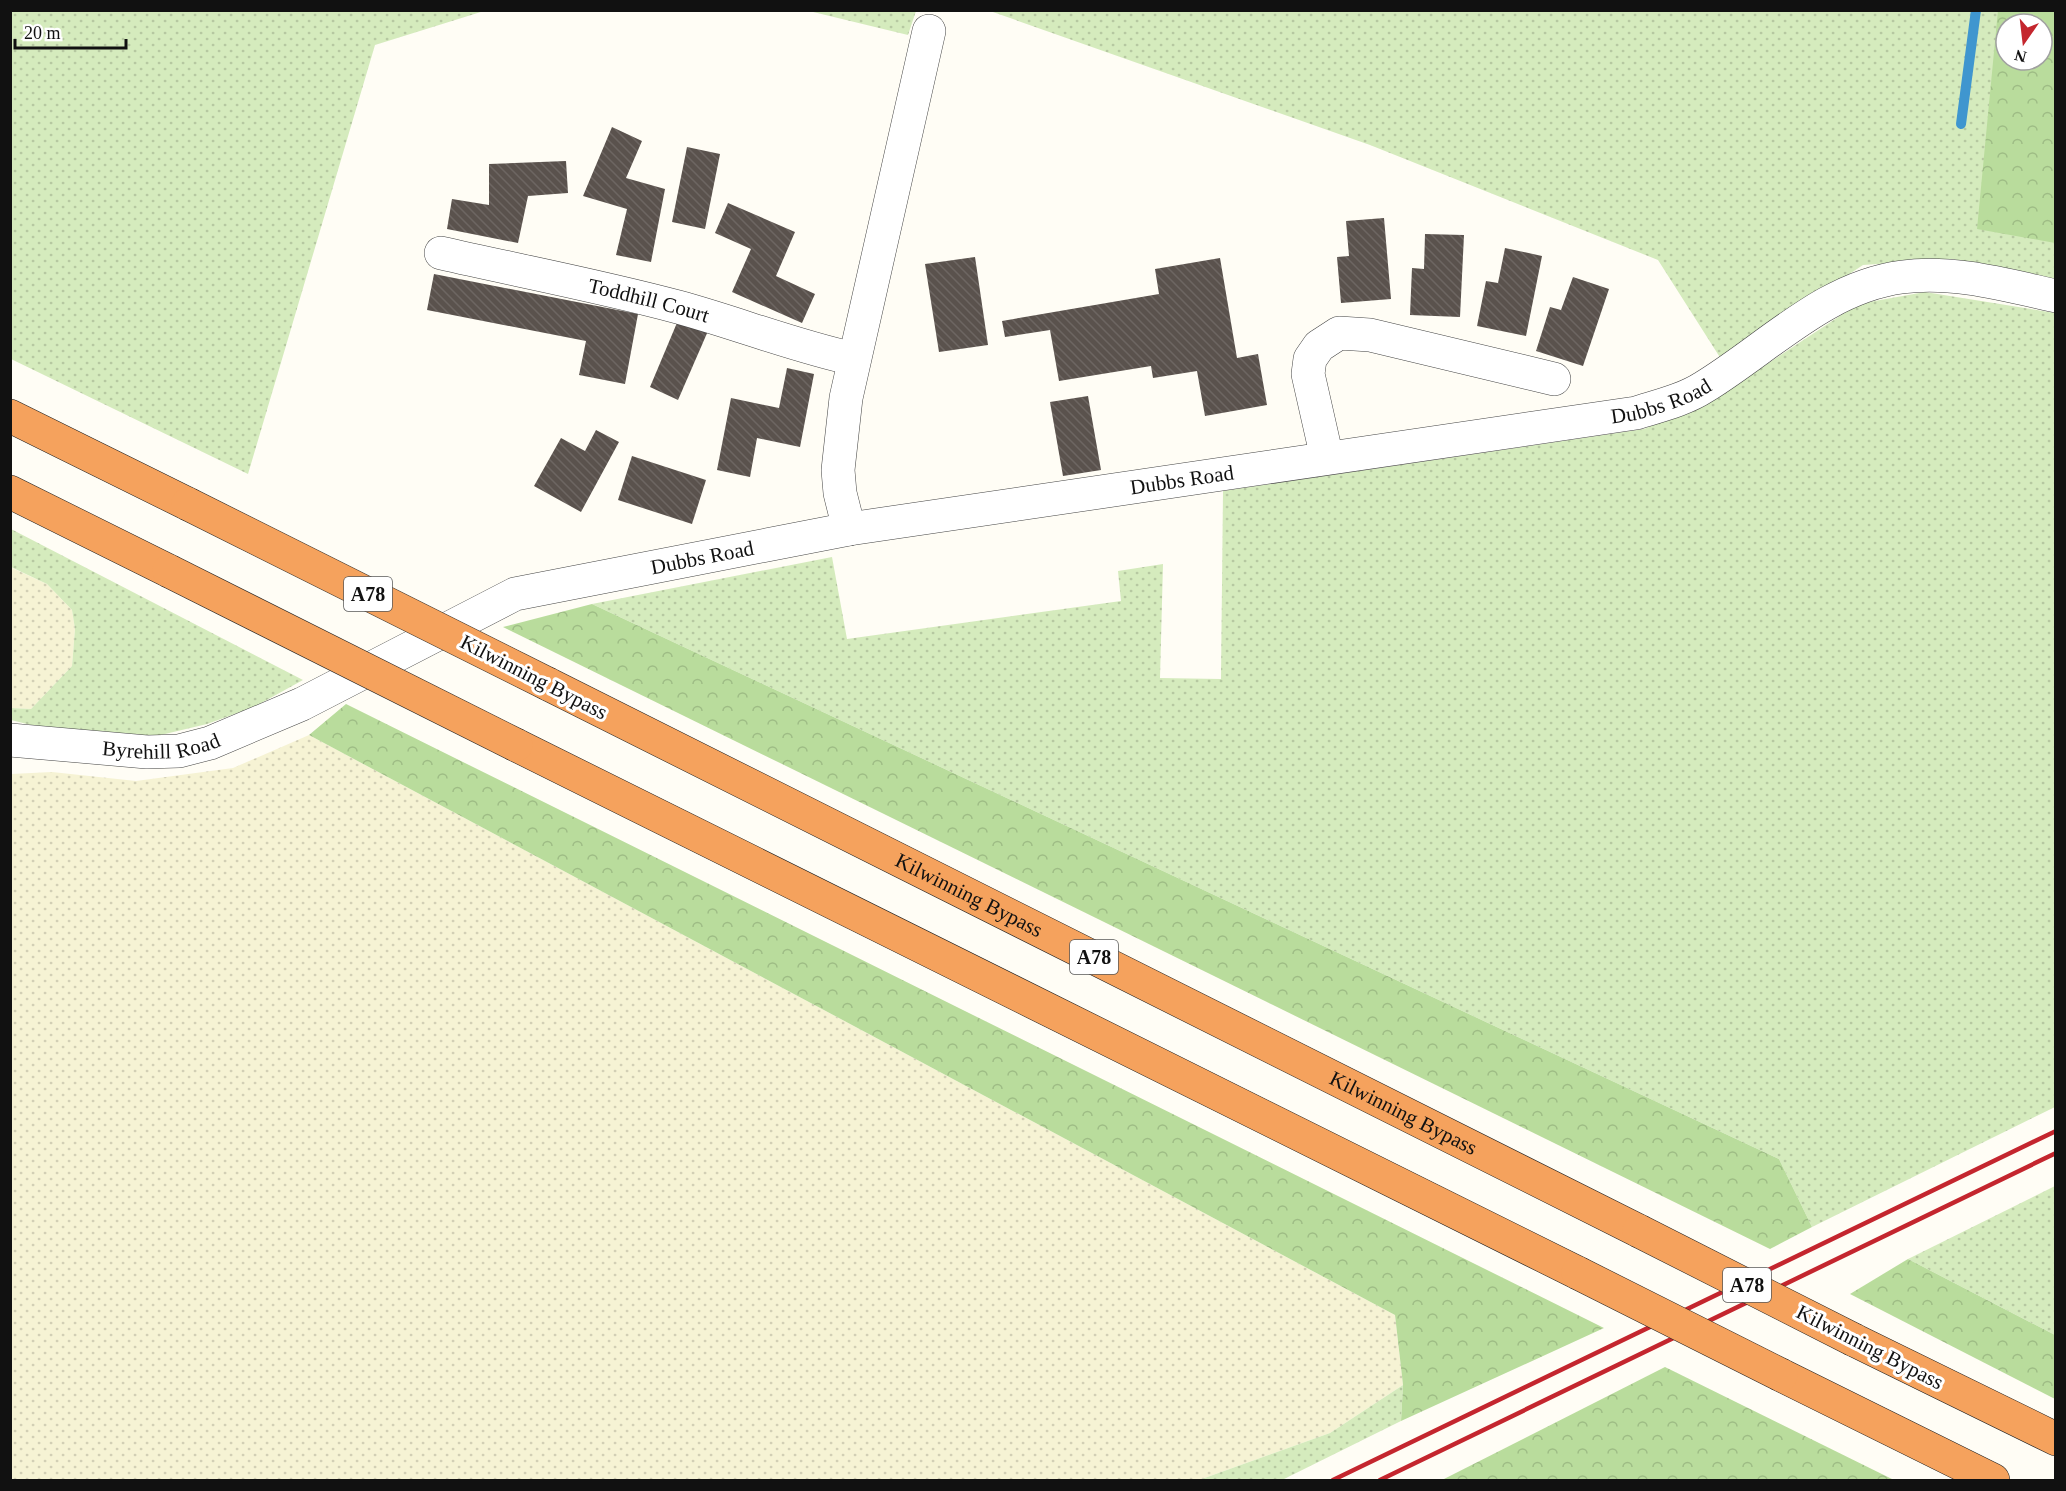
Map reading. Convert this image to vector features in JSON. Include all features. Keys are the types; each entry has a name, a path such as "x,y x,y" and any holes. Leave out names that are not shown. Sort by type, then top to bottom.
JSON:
{"highway":[{"name":"Kilwinning Bypass","path":"10,416 2055,1439"},
{"path":"10,492 1993,1480"}],"street":[{"path":"849,529 840,493 838,470 854,359 929,31"},
{"name":"Toddhill Court","path":"441,253 621,292 729,322 813,350 854,359"},
{"name":"Dubbs Road","path":"302,704 515,594 849,529 1636,413 1702,388 1818,309 1859,286 1902,277 1938,276 1990,282 2055,296"},
{"path":"1327,458 1308,374 1310,359 1319,346 1339,333 1370,335 1554,379"},
{"name":"Byrehill Road","path":"10,740 119,750 179,751 243,732 302,704"}],"shaded area":[{"path":"10,567 47,584 72,610 75,629 72,666 31,709 11,708"},
{"path":"309,735 1395,1315 1403,1385 1330,1433 1199,1480 11,1480 11,774 52,772 136,781 233,768"}],"green space":[{"path":"916,10 908,35 809,11"},
{"path":"1998,10 2055,11 2055,243 1977,229 1994,52 1994,72 2054,72 2054,12 1998,12"},
{"path":"10,11 484,11 375,45 248,474 11,359"},
{"path":"990,11 2055,11 2055,279 1953,259 1863,265 1721,359 1658,260 1370,145"},
{"path":"1925,292 2055,313 2055,1107 1812,1227 1779,1159 592,604 832,557 847,639 1121,601 1118,571 1163,564 1160,678 1221,679 1223,491 1644,429 1711,401 1858,304"},
{"path":"11,529 303,680 254,707 207,724 144,739 55,731 11,720 11,708 31,709 72,666 75,629 72,610 47,584 11,567"},
{"path":"592,604 1779,1159 1812,1227 1770,1249 503,627"},
{"path":"346,704 1604,1328 1401,1421 1403,1385 1395,1315 309,735"},
{"path":"2055,1186 2055,1335 1908,1259"},
{"path":"1908,1259 2055,1335 2055,1399 1850,1294"},
{"path":"1665,1367 1894,1480 1442,1480"},
{"path":"1403,1385 1401,1421 1282,1480 1199,1480 1330,1433"}],"building":[{"path":"612,127 642,141 626,178 665,189 651,262 616,255 627,209 583,196"},
{"path":"687,147 720,154 705,229 672,222"},
{"path":"566,161 568,193 528,196 518,243 447,229 452,199 489,205 489,164"},
{"path":"728,203 795,232 776,276 815,294 802,323 732,292 751,249 715,233"},
{"path":"1384,218 1391,299 1341,303 1337,257 1349,256 1346,221"},
{"path":"1425,234 1464,235 1460,317 1410,315 1412,268 1424,269"},
{"path":"1505,248 1542,256 1526,336 1477,326 1486,281 1498,283"},
{"path":"975,257 988,345 939,352 925,264"},
{"path":"1220,258 1237,358 1258,354 1267,405 1205,416 1197,371 1153,378 1151,366 1059,381 1050,330 1005,337 1002,321 1159,294 1155,269"},
{"path":"434,274 638,314 625,384 579,375 586,341 427,310"},
{"path":"1573,277 1609,289 1583,366 1536,351 1550,307 1561,310"},
{"path":"679,318 708,331 678,400 650,387"},
{"path":"787,368 814,374 800,447 757,438 750,477 717,470 731,398 779,408"},
{"path":"1088,396 1101,470 1063,476 1050,402"},
{"path":"596,430 619,442 581,512 534,486 561,438 585,451"},
{"path":"632,456 706,480 692,524 618,500"}],"waterway":[{"path":"1961,124 1976,10"}],"railway":[{"path":"1333,1480 2056,1131"},
{"path":"1380,1480 2056,1153"}]}
